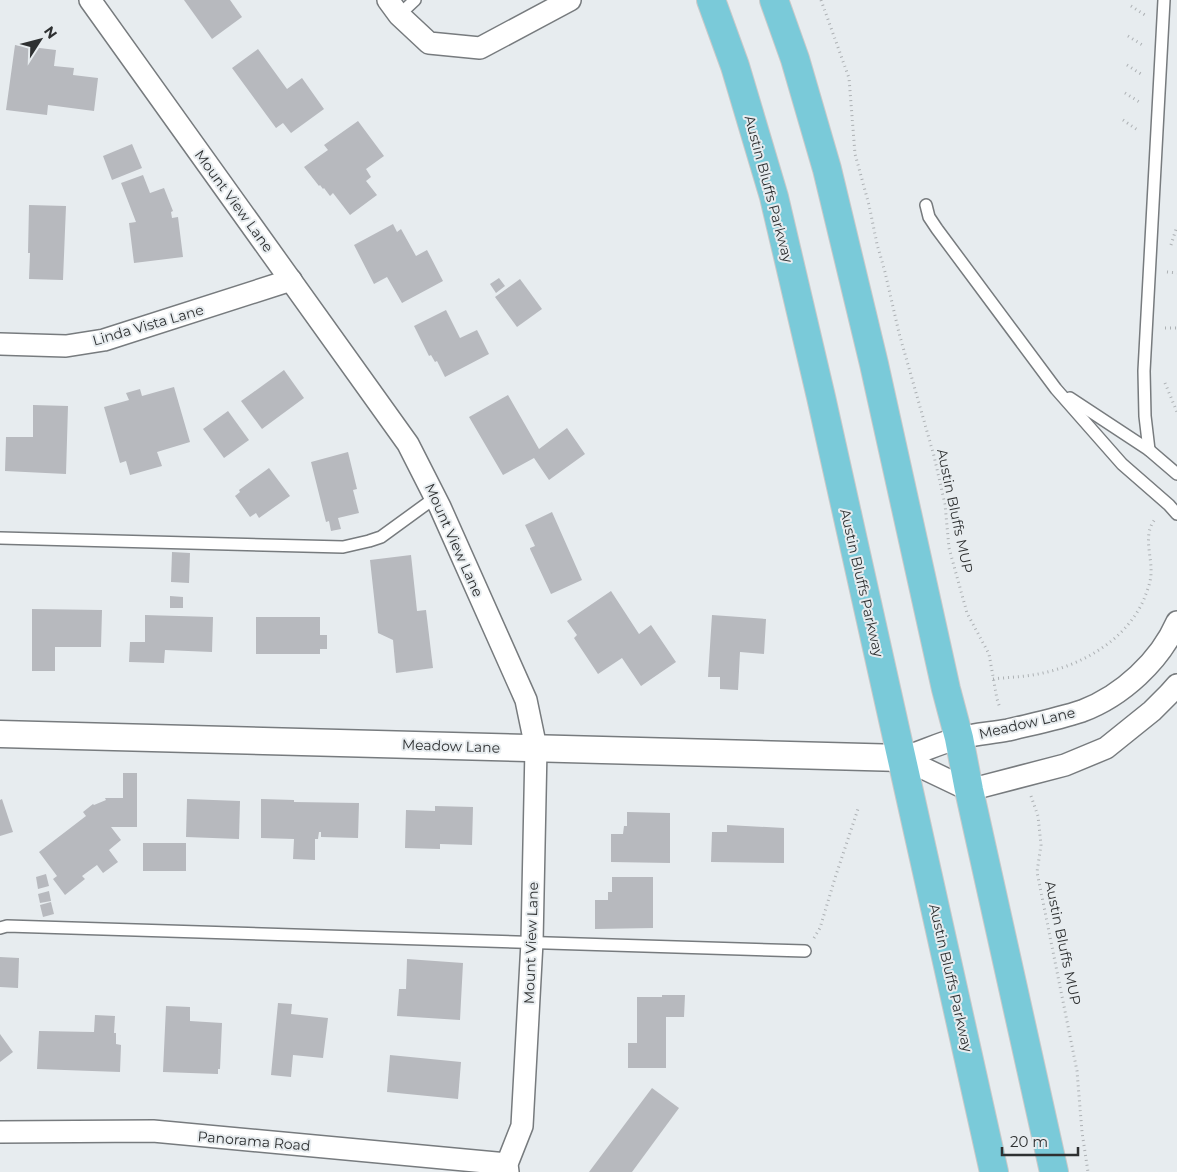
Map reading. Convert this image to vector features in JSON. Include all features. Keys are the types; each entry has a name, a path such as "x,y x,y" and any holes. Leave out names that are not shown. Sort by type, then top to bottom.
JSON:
{"main road":[{"name":"Austin Bluffs Parkway","path":"711,0 735,66 774,197 821,397 994,1172"},
{"path":"774,0 795,59 827,169 874,364 1054,1172"}],"street":[{"name":"Mount View Lane","path":"90,0 408,444 436,497 526,700 536,748 532,942 522,1126 508,1168"},
{"path":"394,8 429,43 480,48 570,0"},
{"name":"Linda Vista Lane","path":"0,344 66,346 104,340 291,280"},
{"name":"Meadow Lane","path":"0,734 902,758 958,738 1008,730 1063,717 1106,699 1133,680 1151,663 1164,646 1177,622"},
{"path":"969,790 1065,765 1106,748 1152,711 1177,685"},
{"name":"Meadow Lane","path":"902,758 969,790"},
{"name":"Panorama Road","path":"0,1132 153,1132 508,1168"}],"lane":[{"path":"394,8 415,0"},
{"path":"1149,450 1145,416 1144,371 1164,0"},
{"path":"926,205 929,217 937,229 1056,389 1122,464 1177,514"},
{"path":"1056,389 1149,450 1177,474"},
{"path":"0,538 344,547 381,537 436,497"},
{"path":"0,928 17,926 806,951"}],"path":[{"name":"Austin Bluffs MUP","path":"821,0 849,78 855,154 899,333 934,456 945,504 949,548 967,613 989,654 997,700 1008,730"},
{"path":"1166,272 1177,273"},
{"path":"1164,328 1177,328"},
{"path":"993,679 1043,673 1068,665 1098,650 1120,634 1140,609 1146,592 1151,574 1148,533 1152,522 1158,516"},
{"name":"Austin Bluffs MUP","path":"1023,776 1038,816 1041,845 1037,872 1077,1071 1082,1132 1088,1172"},
{"path":"806,951 820,928 859,806"}],"building":[{"path":"184,0 230,0 242,17 212,39"},
{"path":"15,45 56,50 54,66 74,68 73,75 98,78 94,111 48,105 47,115 6,110"},
{"path":"258,49 287,89 302,78 324,109 291,133 283,123 276,128 232,68"},
{"path":"358,121 384,156 366,169 371,177 366,181 377,195 350,215 333,193 330,196 324,188 319,186 304,167 328,150 324,145"},
{"path":"132,144 142,168 112,180 103,156"},
{"path":"143,175 150,193 164,188 173,211 171,212 172,218 178,217 183,257 134,263 129,223 136,222 121,183"},
{"path":"29,205 66,206 63,280 29,279"},
{"path":"393,224 397,232 401,229 416,256 427,250 443,281 402,303 387,277 374,284 354,245"},
{"path":"499,278 505,286 496,293 490,284"},
{"path":"520,279 542,309 517,327 495,297"},
{"path":"446,310 460,338 477,330 489,354 445,377 437,361 435,362 431,355 429,356 414,326"},
{"path":"284,370 304,398 262,429 241,401"},
{"path":"174,387 190,442 157,452 162,466 130,475 126,461 120,463 104,407 129,400 126,393 140,389 142,396"},
{"path":"508,395 539,449 567,428 585,454 549,480 534,458 503,475 469,417"},
{"path":"33,405 68,406 66,474 5,471 6,437 33,437"},
{"path":"228,411 249,440 224,458 203,429"},
{"path":"348,452 357,489 353,490 359,513 338,518 341,529 331,531 329,521 326,522 311,462"},
{"path":"269,468 290,496 259,518 256,513 250,517 235,496 240,492 239,490"},
{"path":"552,512 582,580 551,594 530,549 535,546 525,525"},
{"path":"172,552 190,553 189,583 171,582"},
{"path":"411,555 417,611 426,610 433,668 396,673 393,640 378,633 370,560"},
{"path":"611,591 639,634 651,625 676,662 641,686 622,658 598,674 574,638 577,635 567,621"},
{"path":"170,596 183,597 183,608 170,608"},
{"path":"32,609 102,610 101,647 55,647 55,671 32,671"},
{"path":"145,615 213,617 212,652 165,650 164,663 129,662 130,642 145,642"},
{"path":"712,615 766,619 764,654 740,652 738,690 720,689 720,677 708,677"},
{"path":"256,617 320,617 320,635 327,635 327,649 320,649 320,654 256,654"},
{"path":"123,773 137,773 137,827 111,827 121,840 109,850 118,862 103,873 97,865 82,876 85,879 65,895 53,879 57,876 39,852 86,816 83,812 93,804 106,800 105,798 123,798"},
{"path":"2,799 13,832 0,836 0,800"},
{"path":"187,799 240,801 239,839 186,837"},
{"path":"261,799 294,800 294,802 359,803 358,838 321,837 321,832 319,832 318,839 315,839 315,860 293,859 294,839 261,838"},
{"path":"435,806 473,807 472,845 440,844 440,849 405,848 406,810 435,811"},
{"path":"627,812 670,813 670,863 611,862 611,834 623,834 624,826 627,826"},
{"path":"727,825 784,828 784,863 711,862 712,832 727,832"},
{"path":"143,843 186,843 186,871 143,871"},
{"path":"46,874 49,886 38,889 36,877"},
{"path":"612,877 653,877 653,928 595,929 595,900 608,900 608,892 612,892"},
{"path":"49,891 51,901 40,903 38,894"},
{"path":"51,902 54,914 43,917 40,905"},
{"path":"0,957 19,958 18,988 0,987"},
{"path":"407,959 463,963 460,1020 397,1016 399,989 406,989"},
{"path":"662,995 685,995 684,1017 666,1017 666,1068 628,1068 628,1043 637,1043 637,997 662,997"},
{"path":"278,1003 292,1004 291,1014 328,1018 323,1058 293,1055 291,1077 271,1075"},
{"path":"166,1006 190,1007 190,1021 222,1023 220,1069 218,1069 218,1074 163,1072"},
{"path":"95,1015 115,1016 114,1033 116,1033 116,1044 121,1045 120,1072 37,1069 39,1031 94,1032"},
{"path":"0,1034 13,1052 0,1062"},
{"path":"390,1055 461,1062 458,1099 387,1092"},
{"path":"652,1088 679,1108 632,1172 589,1172"}]}
